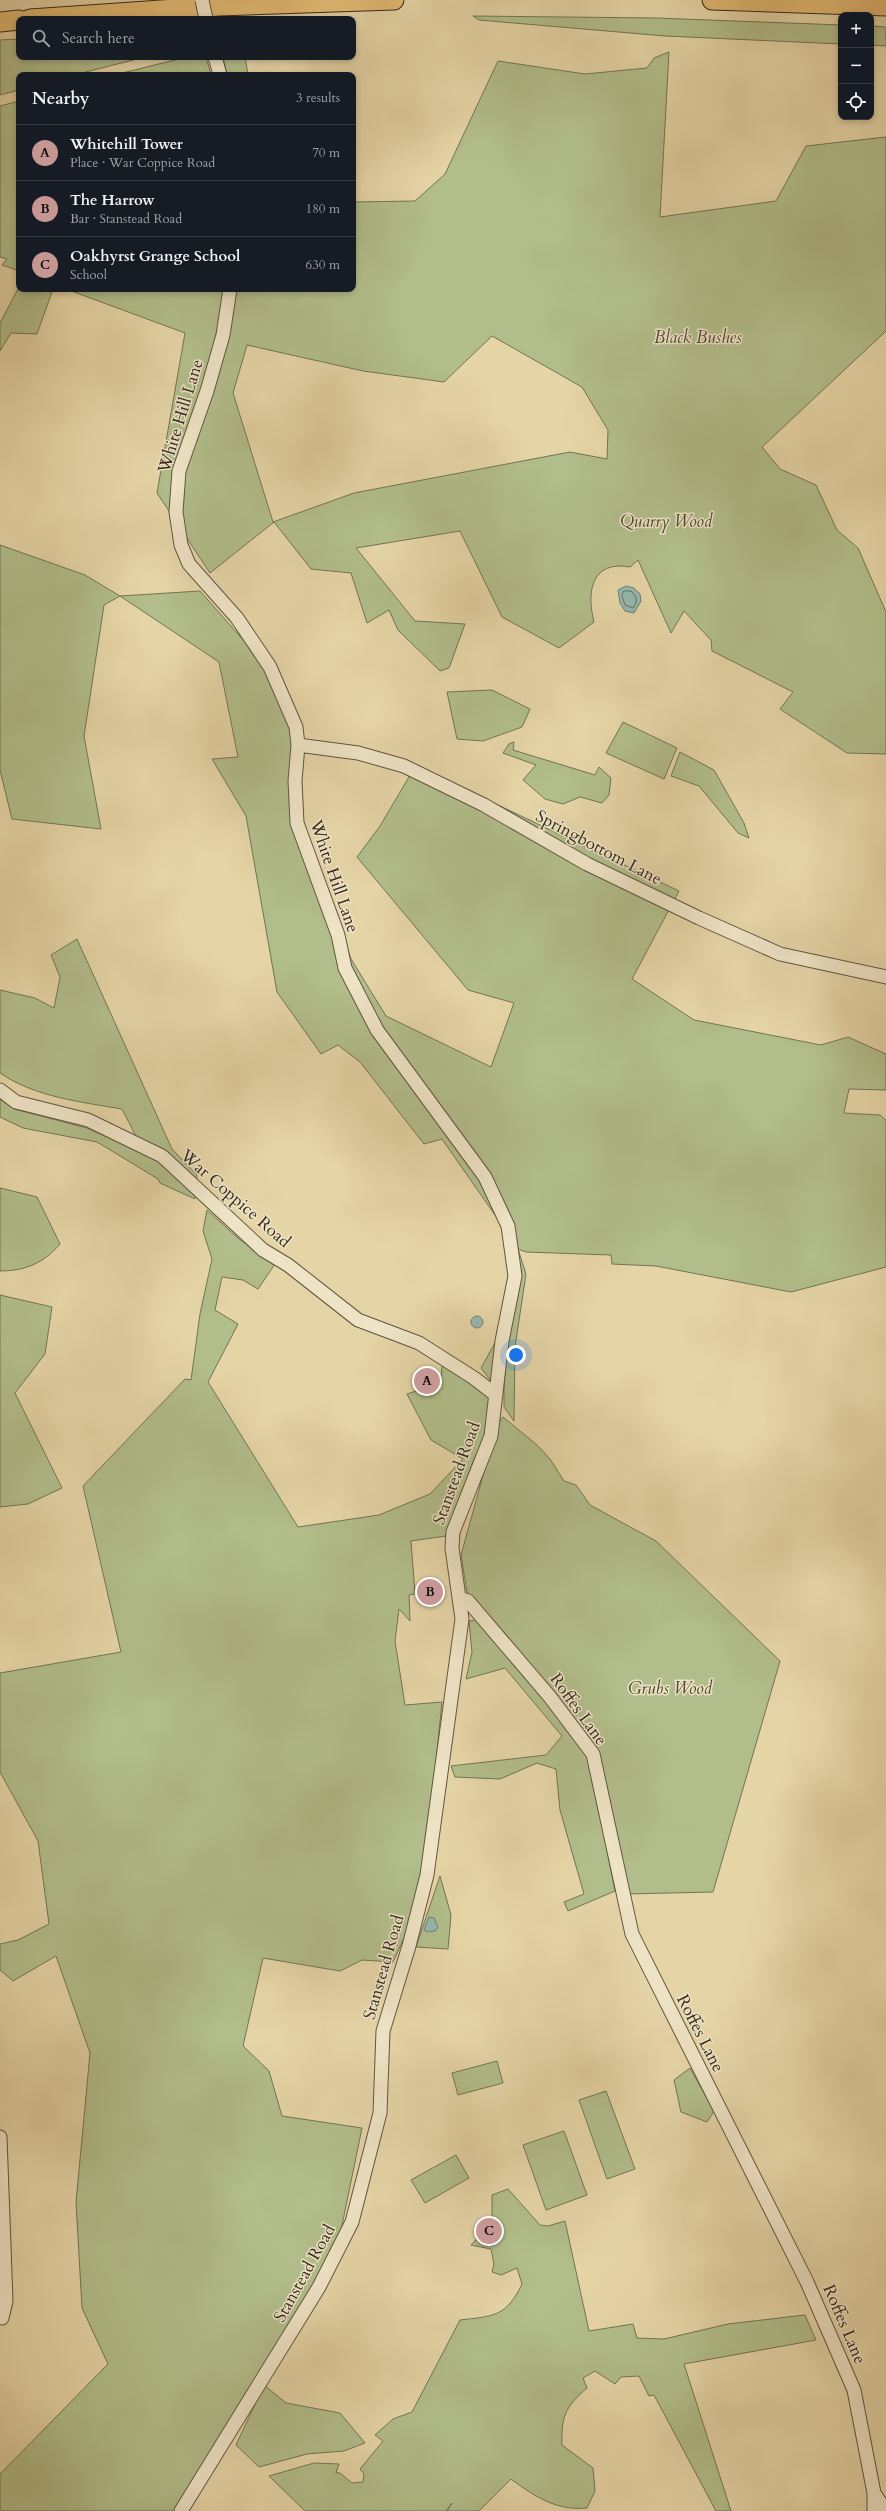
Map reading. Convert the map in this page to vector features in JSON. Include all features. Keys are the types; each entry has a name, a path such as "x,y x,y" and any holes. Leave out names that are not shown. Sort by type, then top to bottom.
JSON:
{"highway":[{"path":"74,16 233,5 394,0"},
{"path":"712,0 886,6"},
{"path":"0,22 16,20"}],"street":[{"path":"202,0 205,16"},
{"path":"216,60 219,72"},
{"name":"White Hill Lane","path":"230,292 223,335 211,377 180,471 176,512 181,545 189,564 237,618 270,667 296,727 298,745 295,781 297,823 338,935 345,968 377,1030 485,1177 508,1226 515,1276 502,1341 496,1395"},
{"name":"Springbottom Lane","path":"298,745 358,753 404,766 484,805 587,864 780,954 886,977"},
{"name":"War Coppice Road","path":"0,1090 16,1102 88,1120 162,1156 263,1250 288,1266 358,1320 419,1343 474,1378 496,1395"},
{"name":"Stanstead Road","path":"181,2511 319,2287 352,2222 380,2113 383,2031 409,1946 427,1874 451,1690 462,1619 452,1548 453,1532 492,1436 496,1395"},
{"name":"Roffes Lane","path":"459,1598 468,1601 550,1697 592,1754 632,1934 813,2296 854,2390 874,2493 874,2511"},
{"path":"0,2137 6,2301 2,2318"},
{"path":"874,2493 886,2511"}],"green space":[{"path":"473,16 656,18 838,25 838,44 665,36 479,20"},
{"path":"874,26 886,27 886,46 874,45"},
{"path":"16,39 16,60 133,60 86,72 16,72 16,91 0,95 0,40"},
{"path":"669,52 660,217 776,201 806,146 886,137 886,331 762,447 780,469 816,485 837,530 858,548 886,612 886,754 847,753 780,709 793,692 712,651 711,640 684,611 671,633 638,560 630,567 617,566 607,568 600,573 595,580 592,589 591,599 594,622 559,648 502,617 460,531 356,548 415,621 465,624 449,668 440,671 398,630 389,610 367,623 351,573 311,569 274,522 210,573 157,493 185,333 74,292 225,292 228,343 236,292 356,292 356,202 415,201 445,174 498,61 585,74 647,68 654,58","holes":["492,336 582,387 608,430 607,459 570,452 354,493 273,522 233,393 247,345 363,371 444,382"]},
{"path":"175,60 207,60 210,72 126,72"},
{"path":"224,60 246,60 248,72 226,72"},
{"path":"16,102 16,270 2,265 7,259 0,257 0,106"},
{"path":"16,292 52,292 37,334 11,333 0,351 0,323"},
{"path":"0,545 85,575 120,596 104,605 84,736 101,829 12,819 0,770"},
{"path":"200,591 261,660 291,726 299,809 306,835 351,959 386,1016 491,1067 514,1003 468,990 357,857 380,826 409,777 401,759 679,891 632,979 694,1020 821,1045 848,1037 886,1054 886,1090 849,1089 844,1113 880,1115 886,1120 886,1267 791,1292 656,1266 612,1264 611,1255 526,1252 518,1249 442,1139 424,1144 360,1062 338,1045 321,1054 277,992 246,816 212,759 238,757 219,662 120,596"},
{"path":"492,690 530,709 522,727 483,741 457,739 447,692"},
{"path":"623,722 677,748 664,779 606,753"},
{"path":"514,742 513,750 595,775 599,767 611,778 609,795 602,803 580,797 563,804 545,799 523,780 536,765 503,753 509,744"},
{"path":"680,752 714,770 744,823 749,838 738,833 699,786 671,776"},
{"path":"77,939 172,1149 197,1175 195,1199 160,1183 158,1179 97,1142 23,1128 0,1117 0,1099 14,1109 87,1128 145,1154 122,1109 75,1101 43,1093 28,1088 0,1073 0,990 35,998 54,1008 60,977 51,955"},
{"path":"0,1188 37,1197 60,1244 54,1251 33,1265 9,1271 0,1271"},
{"path":"207,1210 239,1239 275,1264 258,1289 243,1280 222,1277 215,1310 238,1324 208,1382 298,1527 379,1515 430,1494 463,1459 431,1440 407,1394 441,1383 442,1365 484,1391 490,1398 484,1440 474,1459 446,1536 411,1541 415,1594 409,1595 410,1621 399,1609 395,1641 405,1705 442,1702 426,1861 405,1936 393,1962 362,1960 340,1971 263,1958 243,2046 269,2071 282,2116 362,2128 340,2235 291,2328 179,2511 0,2511 0,2474 108,2364 82,2308 76,2202 90,2053 56,1956 13,1981 0,1970 0,1944 18,1940 49,1924 38,1841 0,1772 0,1673 121,1652 83,1486 185,1379 191,1380 200,1314 212,1259 203,1231"},
{"path":"518,1249 526,1274 515,1347 514,1421 504,1407 504,1389 507,1342 514,1313 519,1276"},
{"path":"0,1295 52,1307 45,1354 15,1393 62,1488 28,1504 0,1507"},
{"path":"496,1341 493,1384 481,1368"},
{"name":"Grubs Wood","path":"503,1417 537,1445 550,1459 564,1481 576,1485 590,1505 656,1541 780,1661 713,1892 627,1894 597,1753 520,1654 467,1592 461,1555 497,1425"},
{"path":"476,1620 548,1700 588,1754 615,1891 568,1911 564,1902 584,1894 560,1810 556,1769 537,1763 500,1779 455,1777 451,1766 546,1755 562,1736 505,1668 466,1679 472,1652 469,1621"},
{"path":"440,1876 451,1915 448,1949 416,1947"},
{"path":"497,2061 503,2083 458,2095 452,2073"},
{"path":"690,2068 714,2111 707,2122 681,2112 674,2080"},
{"path":"606,2091 635,2169 607,2179 579,2100"},
{"path":"564,2131 587,2195 546,2210 523,2145"},
{"path":"456,2155 469,2178 425,2203 411,2180"},
{"path":"508,2189 540,2225 548,2226 565,2221 589,2331 633,2324 637,2338 664,2339 728,2324 805,2315 816,2340 684,2364 731,2511 716,2511 654,2395 649,2396 639,2376 621,2377 615,2384 595,2371 583,2378 587,2388 569,2407 562,2427 562,2445 593,2468 595,2491 587,2508 555,2505 528,2491 511,2479 479,2511 447,2511 452,2503 446,2511 305,2511 269,2476 314,2463 339,2464 336,2473 340,2473 352,2483 363,2482 364,2474 360,2469 383,2441 375,2435 393,2419 412,2412 460,2320 490,2316 498,2313 510,2303 522,2284 517,2268 501,2275 492,2272 494,2264 491,2249 471,2245 492,2223 492,2195"},
{"path":"264,2385 286,2403 340,2413 365,2443 344,2451 307,2454 259,2467 236,2445"}],"water":[{"path":"626,586 634,588 640,594 641,601 634,613 625,611 620,603 618,590"},
{"path":"477,1316 481,1318 483,1322 481,1326 477,1328 473,1326 471,1322 473,1318"},
{"path":"429,1917 434,1918 438,1927 435,1931 428,1932 424,1930"}],"place":[{"name":"Whitehill Tower","path":"427,1381"},
{"name":"The Harrow","path":"430,1592"},
{"name":"Oakhyrst Grange School","path":"489,2231"}],"park label":[{"name":"Black Bushes","path":"698,337"},
{"name":"Quarry Wood","path":"666,521"}]}
